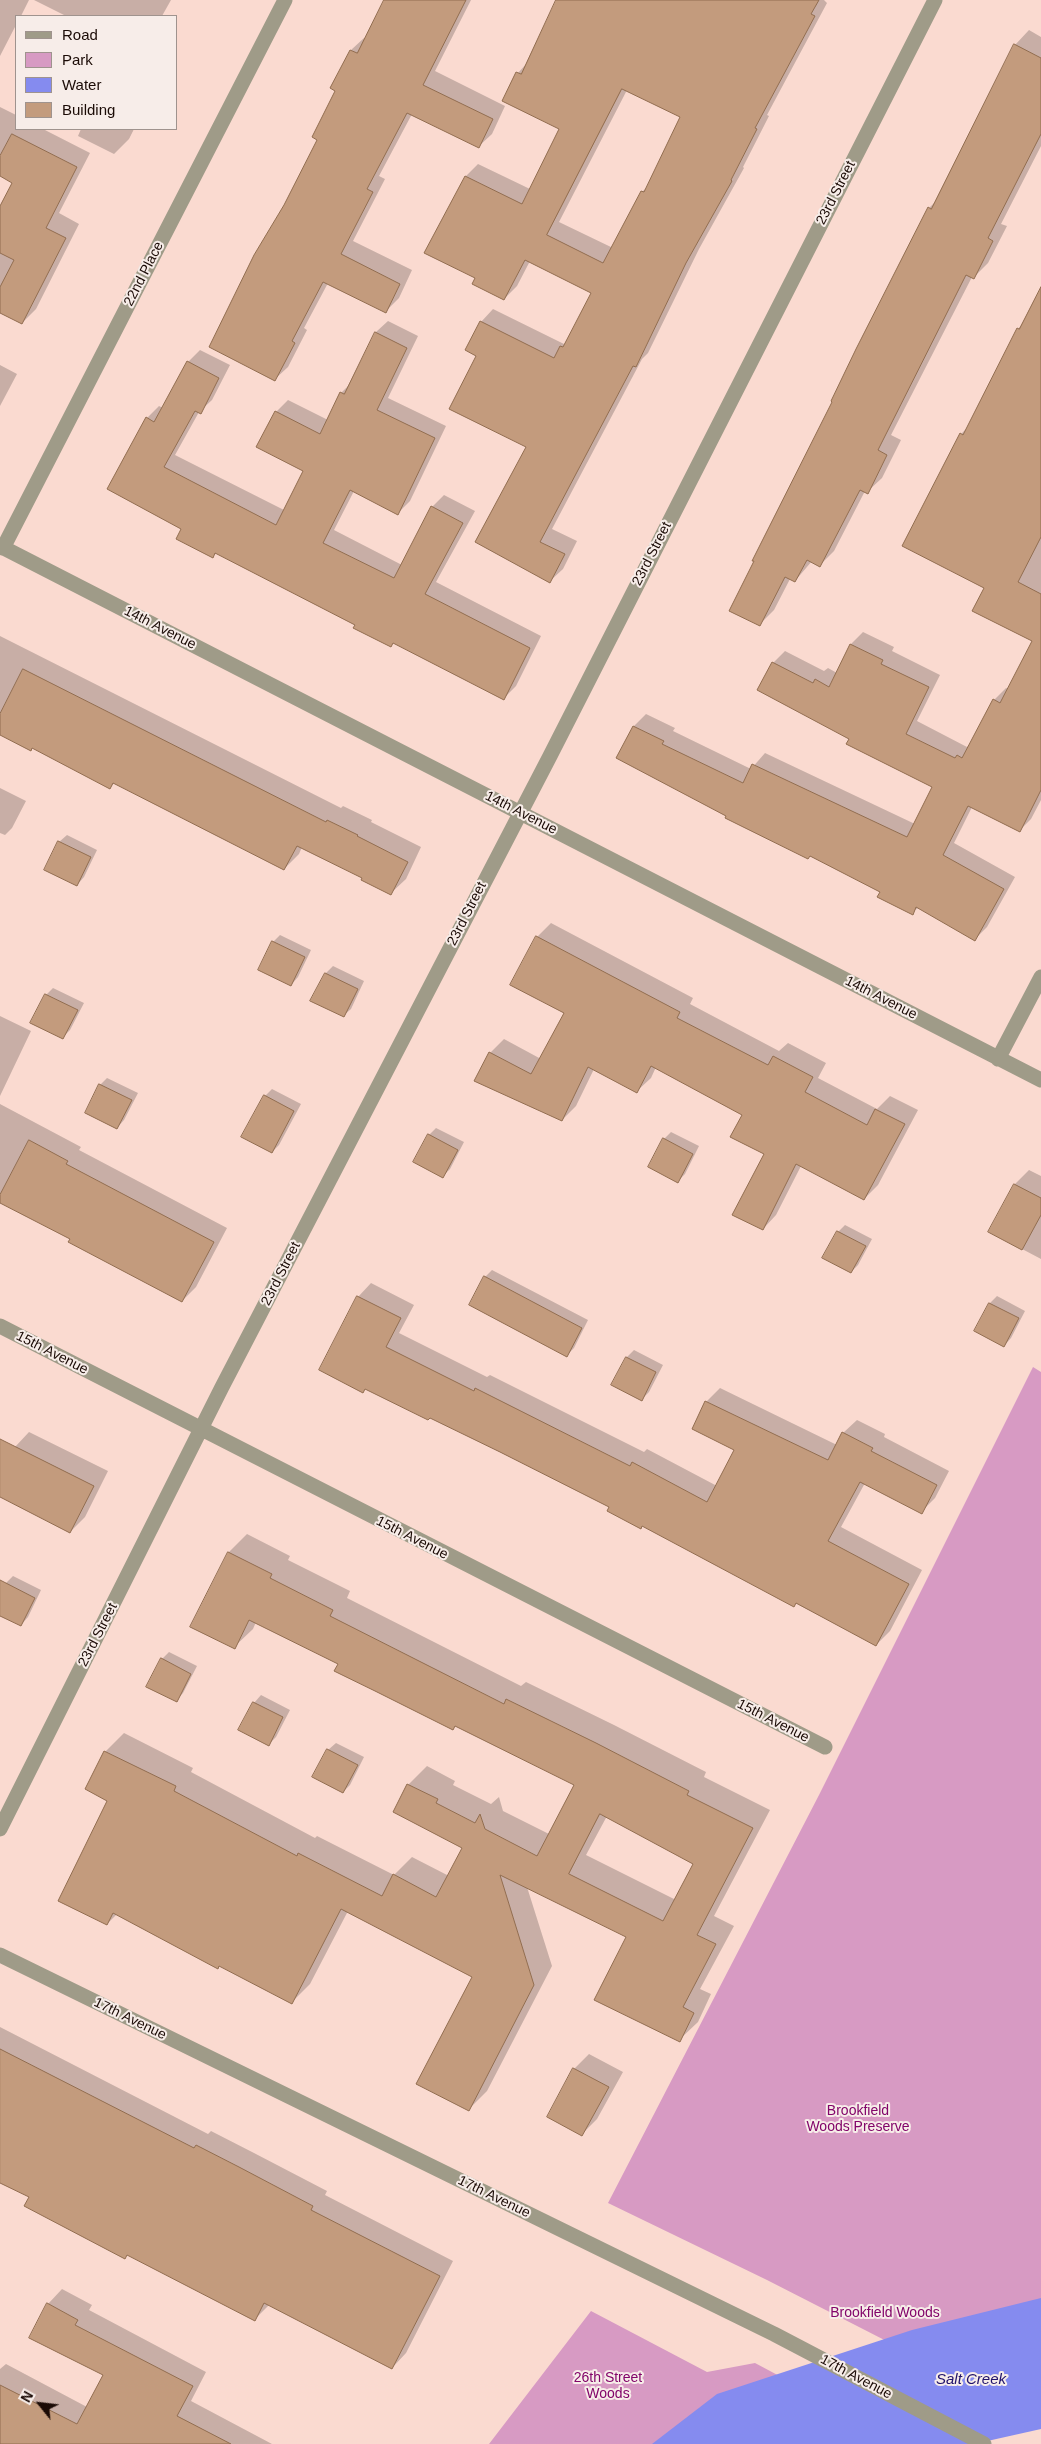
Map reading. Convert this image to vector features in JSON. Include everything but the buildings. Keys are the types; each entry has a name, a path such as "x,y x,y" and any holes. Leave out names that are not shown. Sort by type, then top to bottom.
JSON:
{"street":[{"name":"22nd Place","path":"2,547 284,0"},
{"name":"23rd Street","path":"0,1829 200,1430 520,812 935,0"},
{"name":"14th Avenue","path":"2,547 1041,1080"},
{"path":"998,1058 1041,976"},
{"name":"15th Avenue","path":"0,1326 200,1430 825,1747"},
{"name":"17th Avenue","path":"0,1955 774,2334 984,2444"}],"green space":[{"name":"Brookfield Woods Preserve","path":"1033,1367 1041,1372 1041,2420 767,2280 608,2203 819,1795"},
{"name":"26th Street Woods","path":"591,2311 707,2372 755,2363 907,2444 489,2444"}],"water":[{"name":"Salt Creek","path":"1041,2298 1041,2429 974,2444 652,2444 717,2394 912,2330"}],"park label":[{"name":"Brookfield Woods","path":"885,2313"}]}
